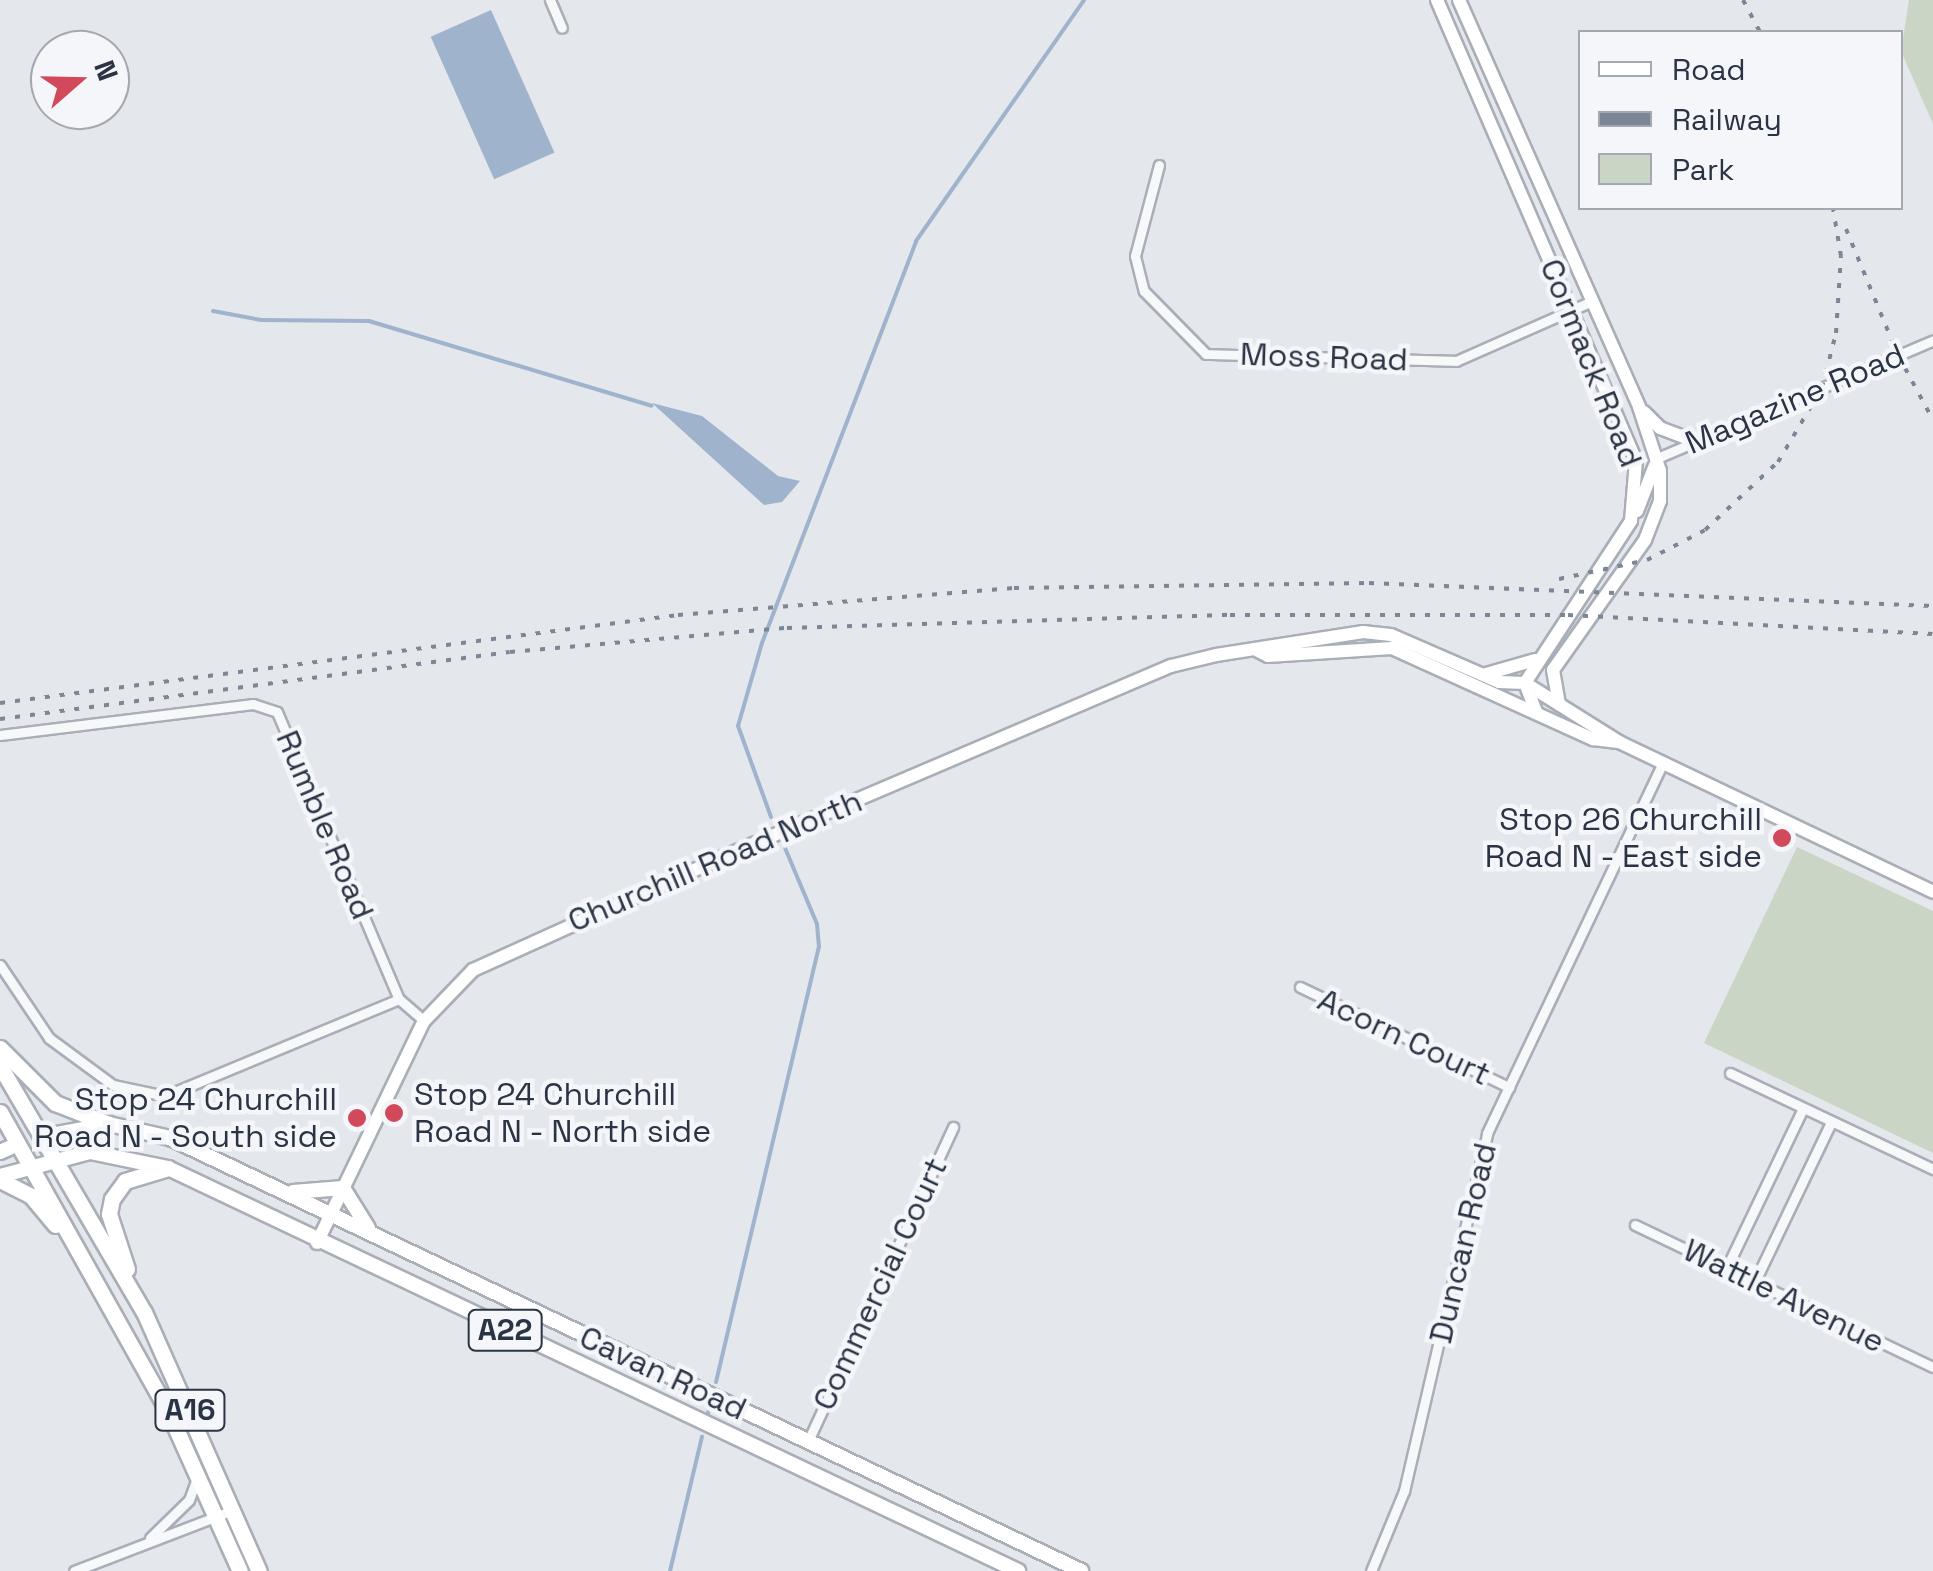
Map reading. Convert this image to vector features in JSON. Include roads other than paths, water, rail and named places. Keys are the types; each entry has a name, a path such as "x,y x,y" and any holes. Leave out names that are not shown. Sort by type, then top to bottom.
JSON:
{"highway":[{"path":"0,1048 55,1103 109,1124"},
{"name":"A16","path":"0,1066 144,1312 225,1514 240,1571"},
{"name":"A16","path":"0,1112 96,1280 198,1473 258,1571"},
{"name":"Cavan Road","path":"18,1144 42,1137"},
{"path":"144,1312 108,1214 125,1180 168,1168"},
{"path":"0,1178 41,1206 96,1280"}],"main road":[{"name":"Cavan Road","path":"42,1137 109,1124 170,1138 1081,1571"},
{"name":"A22","path":"0,1152 18,1144"},
{"name":"Cavan Road","path":"30,1165 110,1153 168,1168 317,1244 694,1416 1018,1571"},
{"name":"A22","path":"0,1178 30,1165"},
{"path":"277,1190 343,1188 375,1235"}],"street":[{"path":"550,0 562,28"},
{"name":"Cormack Road","path":"1437,0 1624,430 1639,481 1628,526 1535,660 1525,683"},
{"name":"Cormack Road","path":"1459,0 1658,458 1656,516 1553,670 1558,704"},
{"name":"Moss Road","path":"1159,165 1135,256 1144,291 1206,354 1456,361 1590,302"},
{"name":"Magazine Road","path":"1658,458 1933,340"},
{"path":"1638,407 1660,428 1696,442"},
{"path":"1624,430 1658,458 1628,526"},
{"name":"Churchill Road North","path":"317,1244 424,1022 452,988 496,957 1171,666 1374,632 1484,674 1525,683 1619,742 1933,892"},
{"name":"Churchill Road North","path":"1258,652 1268,656 1392,648 1593,739 1619,742"},
{"path":"1484,674 1535,660"},
{"path":"1525,683 1536,712"},
{"name":"Rumble Road","path":"0,736 253,704 278,712 400,999 424,1022"},
{"name":"Duncan Road","path":"1370,1571 1404,1492 1484,1144 1662,764"},
{"path":"0,964 49,1038 113,1085 165,1096 400,999"},
{"name":"Acorn Court","path":"1300,987 1509,1087"},
{"path":"1730,1073 1933,1169"},
{"path":"1726,1269 1804,1108"},
{"path":"1754,1283 1831,1122"},
{"name":"Commercial Court","path":"808,1441 953,1127"},
{"name":"Wattle Avenue","path":"1636,1225 1933,1368"},
{"path":"148,1540 189,1500 198,1473"},
{"path":"74,1571 225,1514"}],"water":[{"path":"491,10 554,153 494,179 431,37"},
{"path":"652,403 702,416 778,476 800,481 782,502 764,505"}],"waterway":[{"path":"771,817 738,726 762,643 916,241 1084,0"},
{"path":"213,311 261,320 369,321 652,406"},
{"path":"716,1382 819,947 817,924 785,848"},
{"path":"707,1418 710,1404"},
{"path":"670,1571 702,1437"}],"railway":[{"path":"1743,0 1759,30"},
{"path":"1559,579 1647,560 1705,530 1778,462 1822,388 1836,333 1841,256 1833,210"},
{"path":"1846,229 1898,355 1933,420"},
{"path":"0,703 678,615 1014,588 1369,583 1933,606"},
{"path":"0,719 510,652 787,628 1230,615 1568,615 1933,634"}],"place":[{"name":"Stop 26 Churchill Road N - East side","path":"1782,838"},
{"name":"Stop 24 Churchill Road N - North side","path":"394,1113"},
{"name":"Stop 24 Churchill Road N - South side","path":"357,1118"}]}
